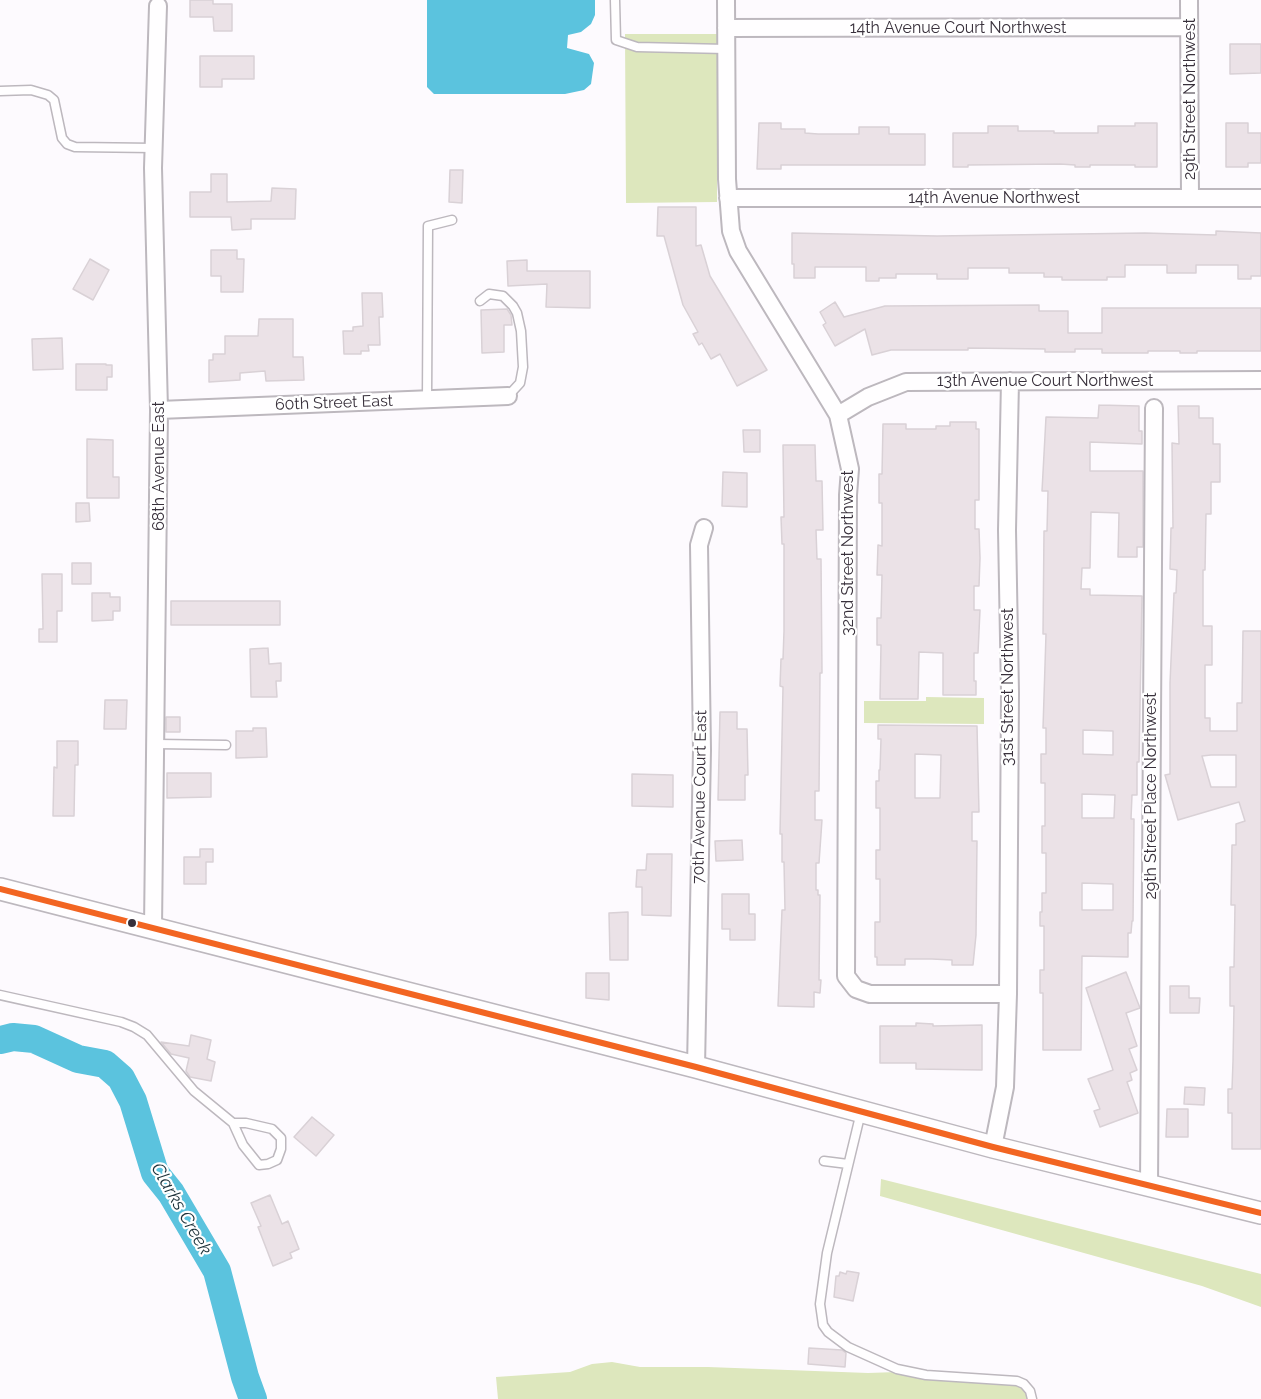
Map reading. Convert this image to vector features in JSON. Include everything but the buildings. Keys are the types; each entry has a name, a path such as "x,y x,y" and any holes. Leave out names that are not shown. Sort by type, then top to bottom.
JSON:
{"street":[{"name":"32nd Street Northwest","path":"726,0 728,198 731,231 738,251 838,415 850,469 846,976 856,990 870,994 1008,994"},
{"name":"29th Street Northwest","path":"1189,0 1190,198"},
{"name":"68th Avenue East","path":"153,927 157,744 159,410 154,148 158,6"},
{"name":"14th Avenue Court Northwest","path":"726,28 1189,27"},
{"name":"14th Avenue Northwest","path":"728,198 1261,198"},
{"name":"13th Avenue Court Northwest","path":"838,415 868,396 906,382 1261,380"},
{"name":"31st Street Northwest","path":"1008,994 1010,693 1007,530 1010,381"},
{"name":"60th Street East","path":"159,410 508,396"},
{"name":"29th Street Place Northwest","path":"1149,1185 1154,408"},
{"name":"70th Avenue Court East","path":"696,1067 702,750 699,545 704,528"},
{"path":"0,889 696,1067 993,1147 1261,1213"},
{"path":"993,1147 1005,1087 1008,994"}],"lane":[{"path":"615,0 616,40 637,47 726,49"},
{"path":"0,91 32,90 48,94 54,100 62,138 67,144 75,147 154,148"},
{"path":"427,399 428,226 452,220"},
{"path":"480,302 489,294 503,296 517,313 521,332 523,367 520,383 508,396"},
{"path":"157,744 226,745"},
{"path":"0,995 121,1022 134,1027 147,1035 194,1090 233,1124 243,1145 259,1165 277,1160 281,1149 281,1138 272,1129 246,1123 233,1124"},
{"path":"861,1112 830,1237 823,1278 821,1316 828,1332 848,1347 897,1369 926,1375 1017,1381 1024,1384 1030,1391 1032,1399"},
{"path":"824,1161 848,1164"}],"green space":[{"path":"625,34 717,34 717,202 626,203"},
{"path":"926,697 984,698 984,724 864,723 864,701 926,701"},
{"path":"881,1179 1261,1274 1261,1307 1202,1286 880,1196"},
{"path":"612,1362 640,1367 897,1372 1006,1382 1023,1388 1028,1399 498,1399 496,1377 570,1372 592,1364"}],"water":[{"path":"427,0 595,0 595,15 591,24 581,32 568,35 567,48 589,54 594,63 591,84 584,90 565,94 434,94 427,87"}],"waterway":[{"name":"Clarks Creek","path":"0,1040 13,1037 34,1039 78,1059 105,1064 121,1078 133,1101 155,1173 171,1193 217,1271 253,1399"}],"transit line":[{"path":"0,889 696,1067 993,1147 1261,1213"}]}
